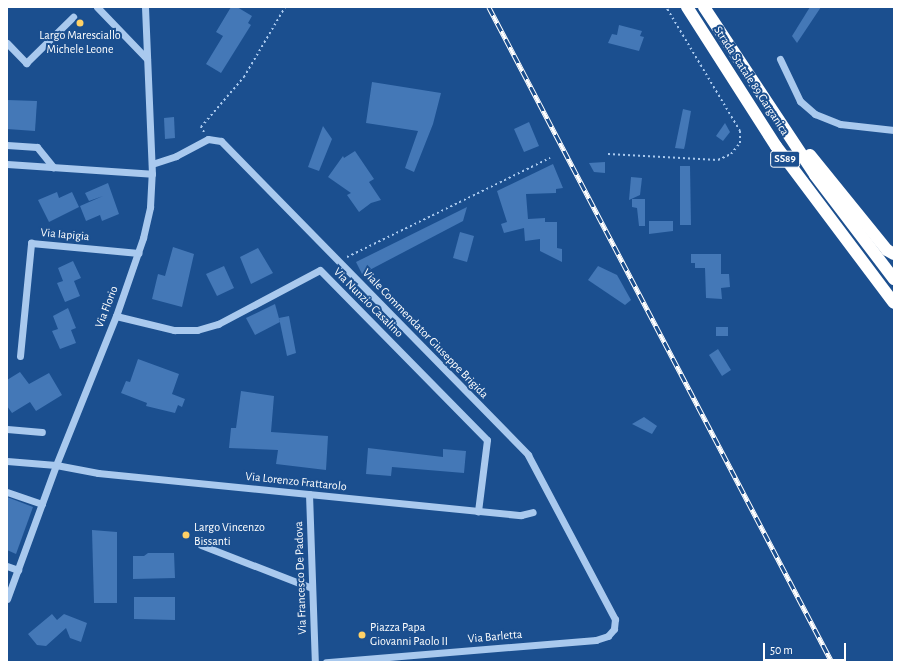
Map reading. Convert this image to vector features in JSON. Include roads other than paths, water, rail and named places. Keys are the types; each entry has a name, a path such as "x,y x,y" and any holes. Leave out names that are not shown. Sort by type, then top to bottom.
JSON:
{"highway":[{"name":"Strada Statale 89 Garganica","path":"687,7 776,146 894,303"},
{"name":"Strada Statale 89 Garganica","path":"704,7 757,90 815,175 894,279"},
{"path":"757,90 887,250 894,254"}],"street":[{"path":"97,7 147,59"},
{"name":"Via Florio","path":"7,599 56,465 116,316 139,253 150,207 152,164 145,7"},
{"path":"7,43 26,63 73,17"},
{"path":"780,59 800,101 815,114 840,124 894,130"},
{"name":"Viale Commendator Giuseppe Brigida","path":"152,164 176,156 208,139 221,141 528,455 615,619 614,629"},
{"path":"7,145 37,147 53,168"},
{"path":"7,164 152,174"},
{"name":"Via Iapigia","path":"20,356 31,244 139,253"},
{"name":"Via Nunzio Casalino","path":"116,316 174,330 197,330 218,324 320,270 487,440 478,511"},
{"path":"7,429 42,432"},
{"name":"Via Lorenzo Frattarolo","path":"7,461 56,465 98,473 478,511 521,515 534,512"},
{"path":"7,492 42,504"},
{"name":"Via Francesco De Padova","path":"309,494 315,662"},
{"path":"201,545 312,588"},
{"path":"7,566 18,570"},
{"name":"Via Barletta","path":"326,662 596,640 608,636 614,629"}],"railway":[{"path":"489,7 832,662"}],"place":[{"name":"Largo Maresciallo Michele Leone","path":"80,23"},
{"name":"Largo Vincenzo Bissanti","path":"186,535"},
{"name":"Piazza Papa Giovanni Paolo II","path":"362,635"}]}
